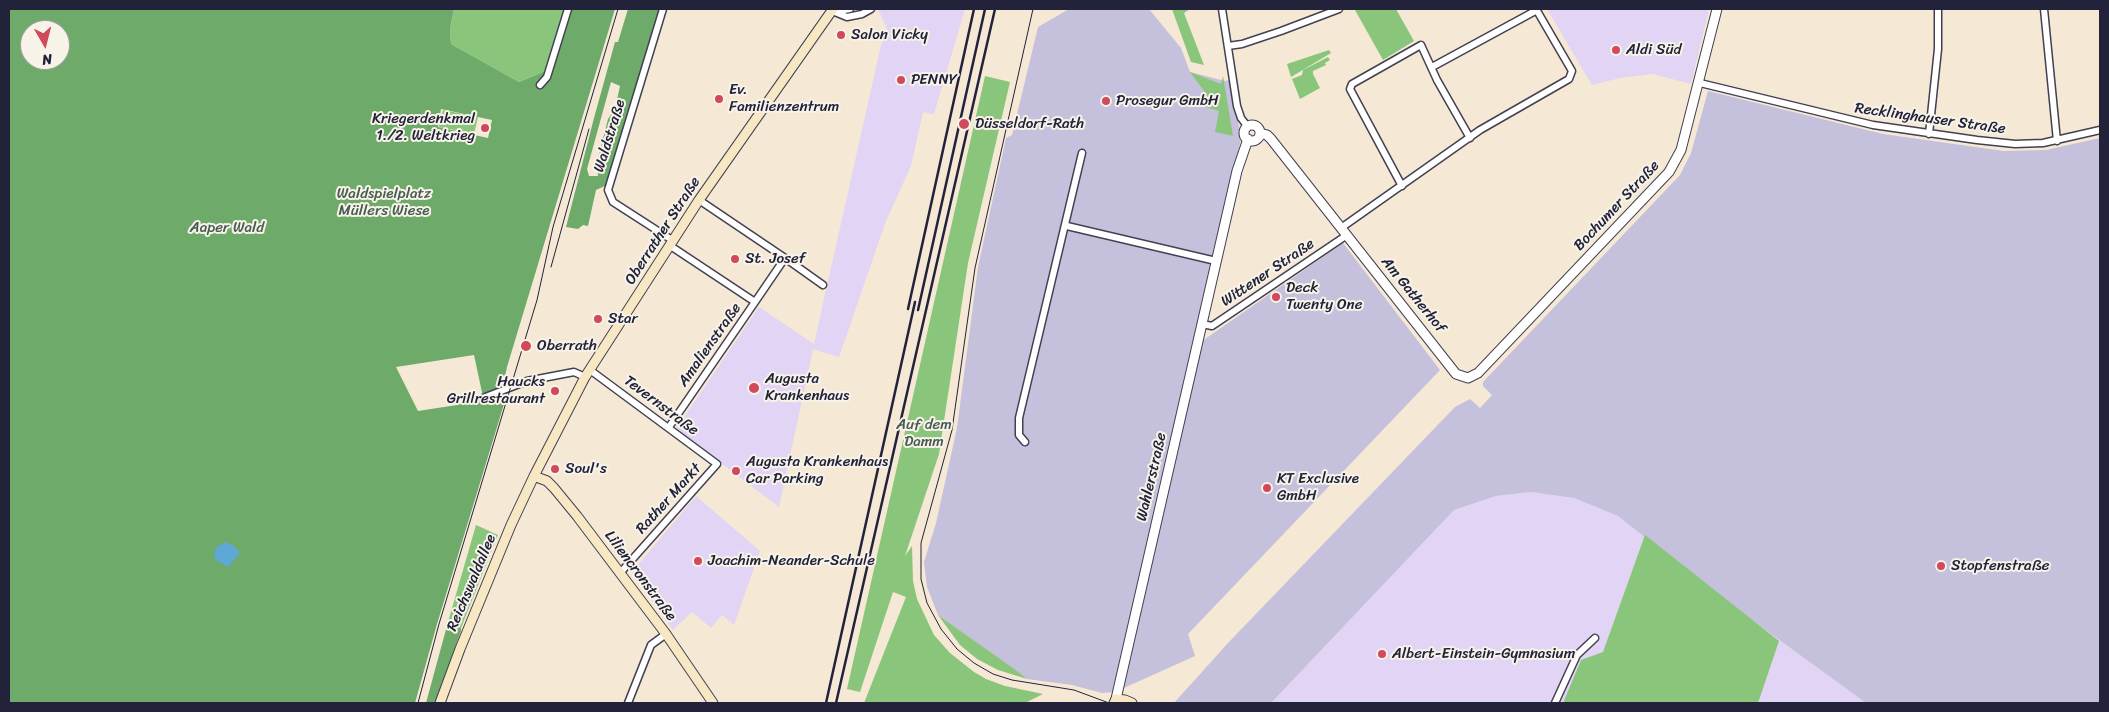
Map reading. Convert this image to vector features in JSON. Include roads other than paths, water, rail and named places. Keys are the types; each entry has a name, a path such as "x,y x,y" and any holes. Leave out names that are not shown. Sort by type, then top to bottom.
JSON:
{"main road":[{"name":"Oberrather Straße","path":"534,476 588,373 671,242 833,9"},
{"name":"Liliencronstraße","path":"534,476 547,481 554,488 621,572 713,703"},
{"name":"Reichswaldallee","path":"440,703 464,640 534,476"},
{"path":"1115,701 1125,700 1132,703"}],"street":[{"path":"540,85 547,77 568,9"},
{"name":"Waldstraße","path":"663,9 608,190 613,202 755,302"},
{"path":"833,9 850,9"},
{"path":"833,9 847,18 873,10"},
{"path":"1222,9 1237,106 1241,118 1248,127"},
{"path":"1228,46 1242,44 1339,9"},
{"path":"1344,231 1402,186 1480,130 1569,79 1572,75 1572,71 1537,9 1432,67"},
{"name":"Bochumer Straße","path":"1464,378 1478,373 1669,172 1681,150 1700,83 1717,9"},
{"path":"1929,134 1938,49 1938,9"},
{"path":"2044,9 2057,141"},
{"path":"1402,186 1350,90 1352,84 1421,45 1437,80 1470,138"},
{"name":"Recklinghauser Straße","path":"1700,83 1873,126 2014,144 2057,141 2100,130"},
{"path":"1248,127 1257,127 1260,133 1257,139 1248,139 1245,133 1248,127"},
{"name":"Am Gatherhof","path":"1260,133 1267,135 1271,139 1456,374 1464,378"},
{"name":"Wahlerstraße","path":"1115,701 1237,171 1248,139"},
{"path":"1025,442 1019,434 1019,418 1067,226 1082,153"},
{"path":"699,200 823,285"},
{"path":"1067,226 1216,261"},
{"name":"Wittener Straße","path":"1202,324 1212,326 1344,231"},
{"name":"Amalienstraße","path":"669,427 785,258"},
{"path":"484,398 536,379 574,372 588,373"},
{"name":"Tevernstraße","path":"588,373 669,427 717,464"},
{"name":"Rather Markt","path":"621,572 717,464"},
{"path":"628,703 651,646 666,634"},
{"path":"1555,703 1577,655 1595,638"}],"water":[{"path":"225,542 233,545 240,553 228,567 217,561 214,556 216,548"}],"tram line":[{"path":"418,703 439,624 537,300 553,227 618,9"},
{"path":"1033,9 975,268 952,430 921,543 921,579 927,603 941,629 957,649 974,663 993,674 1012,680 1074,690 1109,703"},
{"path":"551,267 589,129"}],"railway":[{"path":"908,309 974,9"},
{"path":"918,310 985,9"},
{"path":"836,703 995,9"},
{"path":"826,703 915,302"}],"place":[{"name":"Salon Vicky","path":"841,35"},
{"name":"Aldi Süd","path":"1616,50"},
{"name":"PENNY","path":"901,80"},
{"name":"Ev. Familienzentrum","path":"719,99"},
{"name":"Prosegur GmbH","path":"1106,101"},
{"name":"Düsseldorf-Rath","path":"964,124"},
{"name":"Kriegerdenkmal 1./2. Weltkrieg","path":"485,128"},
{"name":"St. Josef","path":"735,259"},
{"name":"Deck Twenty One","path":"1276,297"},
{"name":"Star","path":"598,319"},
{"name":"Oberrath","path":"526,346"},
{"name":"Augusta Krankenhaus","path":"754,388"},
{"name":"Haucks Grillrestaurant","path":"555,391"},
{"name":"Soul's","path":"555,469"},
{"name":"Augusta Krankenhaus Car Parking","path":"736,471"},
{"name":"KT Exclusive GmbH","path":"1267,488"},
{"name":"Joachim-Neander-Schule","path":"698,561"},
{"name":"Stopfenstraße","path":"1941,566"},
{"name":"Albert-Einstein-Gymnasium","path":"1382,654"}],"park label":[{"name":"Waldspielplatz Müllers Wiese","path":"384,202"},
{"name":"Aaper Wald","path":"227,228"},
{"name":"Auf dem Damm","path":"924,434"}]}
